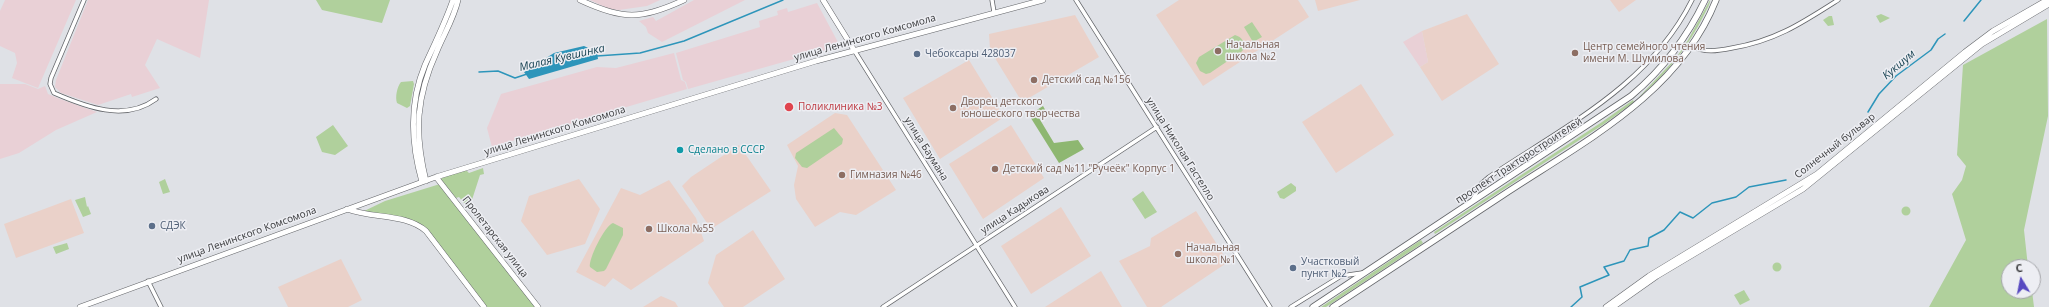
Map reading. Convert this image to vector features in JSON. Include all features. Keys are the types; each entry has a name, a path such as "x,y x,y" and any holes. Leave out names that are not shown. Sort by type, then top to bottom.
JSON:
{"main road":[{"path":"424,181 415,125 423,88 453,0"},
{"path":"435,50 448,28 458,0"},
{"path":"580,0 602,10 626,15 652,13 684,0"},
{"name":"улица Баумана","path":"823,0 854,50"},
{"name":"улица Ленинского Комсомола","path":"80,307 436,177 718,90 854,50 1043,0"},
{"name":"проспект Тракторостроителей","path":"1313,307 1471,204 1608,112 1642,87 1661,68 1681,42 1705,0"},
{"name":"проспект Тракторостроителей","path":"1333,307 1627,112 1656,88 1690,46 1716,0"},
{"name":"Солнечный бульвар","path":"1606,307 1682,258 1780,201 1817,174 1912,99 1980,40 2047,2"},
{"name":"Пролетарская улица","path":"436,177 538,307"},
{"path":"347,209 360,213 406,220 420,226 426,231 484,307"},
{"path":"1422,235 1428,244"},
{"name":"Солнечный бульвар","path":"1613,307 1634,288"}],"street":[{"path":"84,0 51,78 50,84 54,93 84,105 113,111 134,110 147,106 156,99"},
{"path":"992,0 994,12"},
{"name":"улица Николая Гастелло","path":"1076,0 1270,307"},
{"path":"1471,204 1481,184 1605,99 1637,74 1663,47 1692,0"},
{"path":"1690,46 1700,51 1710,52 1767,41 1786,32 1838,0"},
{"name":"улица Баумана","path":"854,50 1015,307"},
{"name":"улица Кадыкова","path":"883,307 1156,127"},
{"path":"1291,307 1341,276 1365,273"},
{"path":"148,281 161,307"}],"shaded area":[{"path":"5,0 76,0 38,88 12,78 17,63 15,53 0,46 0,11"},
{"path":"88,0 209,0 200,58 157,39 145,65 160,88 132,97 131,94 98,105 61,93 55,87 56,80"},
{"path":"590,0 660,0 647,6 619,10 609,9"},
{"path":"694,0 745,0 662,42 648,33 646,27 639,21 653,17 656,21"},
{"name":"Начальная школа №2","path":"1179,0 1298,0 1309,17 1203,86 1156,15"},
{"path":"1315,0 1360,0 1318,11"},
{"path":"1610,0 1636,0 1619,12"},
{"path":"817,3 840,46 688,89 686,82 683,80 676,53 760,27 759,21 778,15 777,11 787,8 788,12"},
{"path":"1467,14 1499,64 1442,101 1420,67 1428,62 1422,31"},
{"name":"Детский сад №156","path":"1075,15 1099,57 1022,102 990,50 989,34"},
{"path":"1422,31 1428,62 1420,67 1403,42"},
{"path":"674,53 681,80 685,82 687,89 492,147 487,128 501,94 597,67 616,68"},
{"name":"Дворец детского юношеского творчества","path":"969,60 1004,117 940,159 903,98"},
{"path":"0,84 25,84 38,89 45,86 48,94 97,112 56,130 19,153 0,159"},
{"path":"1361,84 1394,135 1336,173 1302,122"},
{"name":"Гимназия №46","path":"835,113 847,115 896,190 856,215 840,212 815,227 796,199 794,185 798,166 787,145"},
{"name":"Детский сад №11 \"Ручеёк\" Корпус 1","path":"1011,125 1044,178 983,219 949,164"},
{"path":"739,145 771,191 711,229 682,186 691,177"},
{"path":"579,179 600,209 585,244 547,255 521,221 529,196"},
{"name":"Школа №55","path":"669,180 696,218 704,241 631,290 613,278 605,287 576,272 621,188 640,195"},
{"path":"71,199 84,233 16,258 4,224"},
{"path":"1061,207 1091,256 1031,294 1001,246"},
{"name":"Начальная школа №1","path":"1196,211 1228,262 1161,307 1147,307 1119,261 1150,246 1151,238"},
{"path":"753,230 785,279 743,307 724,307 708,283 716,255"},
{"path":"341,259 362,300 348,307 288,307 278,287"},
{"path":"1101,271 1122,307 1045,307"},
{"path":"661,296 675,302 678,307 643,307"}],"green space":[{"path":"316,0 390,0 382,23 322,10"},
{"path":"1710,0 1709,6 1699,25 1676,59 1658,80 1638,98 1676,58 1688,40"},
{"path":"1881,14 1890,18 1880,23 1876,16"},
{"path":"1829,16 1832,16 1834,25 1828,26 1823,20"},
{"path":"2047,19 2048,116 2024,230 2027,259 2001,259 2001,299 2033,299 2034,307 1929,307 1966,240 1952,194 1962,180 1966,166 1957,155 1963,65"},
{"path":"1252,22 1262,37 1253,42 1244,27"},
{"path":"1235,35 1240,37 1242,40 1244,49 1210,73 1206,74 1200,71 1196,63 1199,57"},
{"path":"413,81 414,84 410,106 407,108 397,103 396,98 398,87 401,82"},
{"path":"1633,100 1634,102 1604,124 1435,234 1434,232"},
{"path":"1043,106 1047,113 1039,118 1054,143 1078,140 1084,149 1059,163 1029,115"},
{"path":"333,125 348,146 335,155 322,152 316,137"},
{"path":"834,128 843,139 842,144 807,168 802,167 795,158 796,153"},
{"path":"483,168 484,174 480,175 469,209 459,197 456,198 441,180 442,177 466,170 469,173"},
{"path":"165,179 170,192 163,194 159,182"},
{"path":"1291,183 1296,187 1296,191 1284,199 1280,198 1277,192"},
{"path":"440,184 538,307 485,307 426,231 415,222 360,213 385,201"},
{"path":"1143,191 1157,212 1145,219 1132,199"},
{"path":"85,197 87,207 88,206 91,214 83,217 75,200"},
{"path":"1906,206 1911,211 1906,216 1901,211"},
{"path":"613,223 623,228 623,235 606,269 604,271 597,272 590,267 590,263 602,236"},
{"path":"1421,240 1423,243 1326,307 1321,307"},
{"path":"67,243 69,249 56,254 53,247"},
{"path":"1775,263 1779,263 1781,267 1779,271 1775,271 1773,269 1773,265"},
{"path":"1744,290 1750,300 1740,305 1734,295"}],"water":[{"path":"584,46 597,52 598,59 529,79 524,72 554,53"}],"waterway":[{"name":"Малая Кувшинка","path":"597,56 640,53 684,41 783,0"},
{"name":"Кукшум","path":"1964,21 1981,0"},
{"name":"Кукшум","path":"1868,112 1879,94 1896,76 1931,50 1938,39 1945,34"},
{"name":"Малая Кувшинка","path":"479,72 498,71 515,78 527,74"},
{"name":"Кукшум","path":"1571,307 1582,297 1580,287 1609,275 1604,267 1624,261 1630,250 1648,246 1649,238 1664,230 1680,212 1693,218 1712,203 1736,197 1749,187 1786,180"}],"place":[{"name":"Начальная школа №2","path":"1218,51"},
{"name":"Центр семейного чтения имени М. Шумилова","path":"1575,53"},
{"name":"Чебоксары 428037","path":"917,54"},
{"name":"Детский сад №156","path":"1034,80"},
{"name":"Поликлиника №3","path":"789,107"},
{"name":"Дворец детского юношеского творчества","path":"953,108"},
{"name":"Сделано в СССР","path":"680,150"},
{"name":"Детский сад №11 \"Ручеёк\" Корпус 1","path":"995,169"},
{"name":"Гимназия №46","path":"842,175"},
{"name":"СДЭК","path":"152,226"},
{"name":"Школа №55","path":"649,229"},
{"name":"Начальная школа №1","path":"1178,254"},
{"name":"Участковый пункт №2","path":"1293,268"}]}
